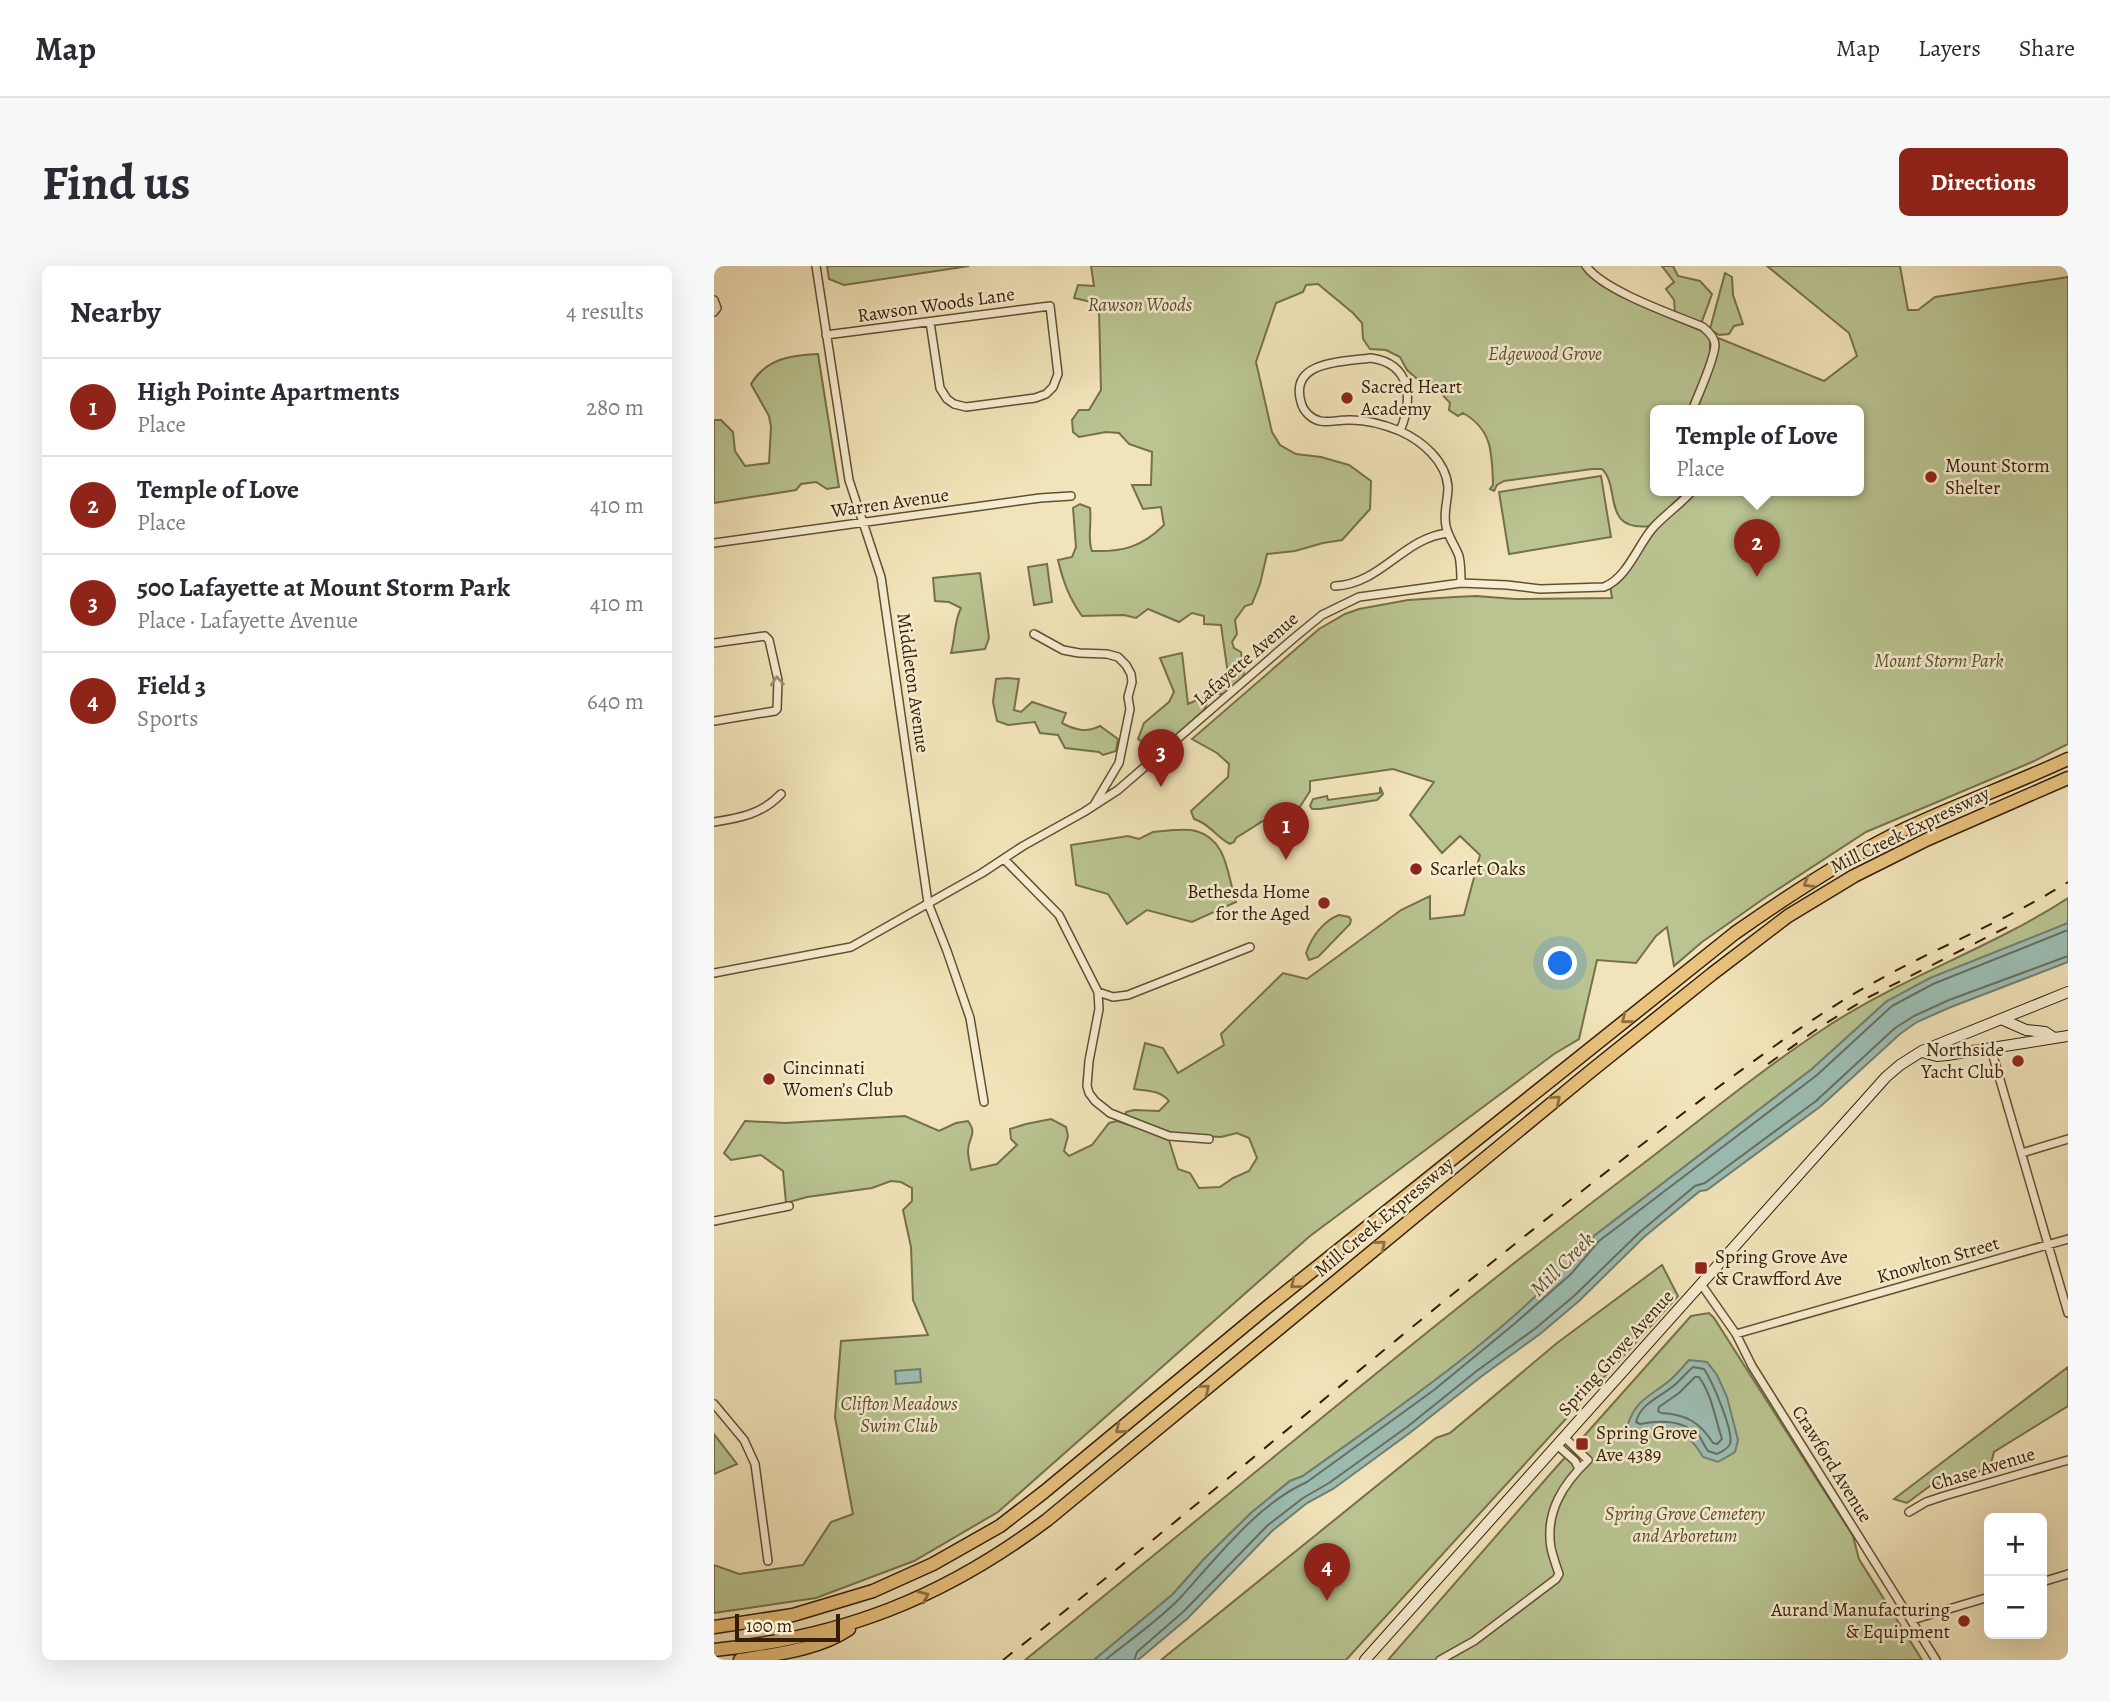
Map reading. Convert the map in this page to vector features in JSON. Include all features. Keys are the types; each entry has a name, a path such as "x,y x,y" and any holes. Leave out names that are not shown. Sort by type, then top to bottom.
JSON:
{"highway":[{"name":"Mill Creek Expressway","path":"714,1627 793,1615 847,1600 911,1575 982,1537 1044,1492 1288,1290 1735,933 1795,891 1905,829 2068,759"},
{"name":"Mill Creek Expressway","path":"714,1650 783,1641 822,1632 898,1607 971,1572 1047,1520 1591,1071 1788,916 1854,876 1928,839 2068,778"},
{"path":"740,1660 834,1639 860,1620"}],"main road":[{"name":"Spring Grove Avenue","path":"1365,1660 1886,1077 1922,1051 2068,992"},
{"path":"2001,1019 2026,1030 2045,1032 2054,1038"},
{"path":"1922,1051 1937,1056 2068,1035"}],"street":[{"name":"Middleton Avenue","path":"816,266 849,480 881,577 928,903 970,1018 984,1102"},
{"path":"1586,266 1613,289 1703,327 1711,335 1715,343 1712,356 1694,405"},
{"path":"714,300 717,308 714,312"},
{"name":"Rawson Woods Lane","path":"826,335 1050,306 1058,374 1053,387 1046,394 1035,398 966,407 954,404 940,388 930,322"},
{"path":"1400,431 1408,407 1407,389 1399,373 1388,363 1371,358 1318,366 1305,375 1300,389 1300,400 1305,411 1315,419 1325,422 1349,419 1370,422 1400,431 1422,443 1443,472 1448,488 1444,517 1459,557 1461,583"},
{"name":"Warren Avenue","path":"714,543 1070,496"},
{"name":"Lafayette Avenue","path":"714,973 850,947 1093,807 1118,790 1322,615 1359,597 1461,583 1540,589 1604,587 1625,570 1650,531 1687,496"},
{"path":"1335,586 1362,581 1417,543 1435,534 1448,533"},
{"path":"1034,634 1063,650 1118,657 1131,674 1128,697 1130,709 1119,763 1093,807"},
{"path":"714,643 765,636 769,640 778,680 775,711 714,721"},
{"path":"714,822 750,815 766,807 781,794"},
{"path":"1004,859 1059,915 1098,992 1099,1009 1089,1060 1089,1093 1110,1113 1169,1136 1209,1139"},
{"path":"1098,992 1113,997 1128,995 1250,947"},
{"path":"1992,1049 2068,1313"},
{"path":"2022,1153 2068,1139"},
{"path":"714,1221 789,1206"},
{"name":"Knowlton Street","path":"1736,1334 2068,1239"},
{"name":"Crawford Avenue","path":"1701,1284 1736,1334 1752,1366 1936,1660"},
{"path":"714,1404 744,1440 755,1464 768,1561"},
{"path":"1440,1660 1474,1641 1559,1574 1550,1546 1552,1517 1562,1490 1588,1460 1560,1441"},
{"path":"1560,1441 1579,1469"},
{"name":"Chase Avenue","path":"1909,1513 1926,1502 2068,1460"},
{"path":"2047,1580 2068,1574"},
{"path":"1912,1620 1984,1598"}],"green space":[{"path":"827,266 969,266 844,285 829,279"},
{"path":"1091,266 1582,266 1601,285 1704,332 1710,340 1710,353 1692,405 1650,405 1650,496 1681,496 1650,526 1635,526 1618,515 1608,477 1602,469 1504,481 1497,485 1494,491 1490,489 1493,485 1491,453 1480,427 1463,413 1458,416 1449,410 1450,403 1430,381 1416,378 1407,370 1400,357 1386,350 1370,349 1363,339 1362,323 1353,313 1318,284 1306,285 1303,292 1276,303 1256,362 1272,432 1280,445 1296,454 1321,457 1349,465 1371,481 1370,509 1342,540 1295,551 1267,554 1252,604 1245,606 1235,620 1237,634 1232,642 1234,648 1241,652 1244,676 1225,695 1219,694 1228,674 1221,625 1204,624 1204,616 1192,613 1179,622 1148,609 1136,618 1124,615 1082,616 1062,575 1058,560 1072,557 1076,547 1073,508 1080,504 1090,508 1092,551 1131,547 1164,525 1161,507 1143,509 1132,485 1151,485 1152,452 1129,444 1119,433 1106,432 1079,437 1073,432 1072,420 1079,410 1089,410 1101,390 1099,311 1096,303 1074,298 1078,285 1094,286"},
{"path":"1662,266 1673,266 1678,276 1700,281 1712,294 1701,324 1675,313 1674,300 1666,289 1674,282"},
{"path":"1767,266 1900,266 1908,310 1918,310 1935,297 2068,277 2068,744 2032,762 1866,832 1766,897 1702,942 1674,966 1667,927 1656,936 1636,963 1597,960 1579,1039 1554,1054 1310,1236 998,1512 914,1561 816,1598 714,1613 714,1565 739,1574 803,1565 831,1522 853,1514 835,1417 841,1341 928,1335 913,1300 911,1247 903,1210 912,1201 912,1188 901,1182 891,1181 872,1188 807,1197 786,1203 783,1171 761,1155 731,1160 724,1153 745,1121 785,1123 905,1116 939,1131 968,1121 972,1130 968,1146 971,1170 997,1164 1017,1145 1011,1139 1010,1129 1051,1119 1066,1127 1068,1136 1064,1151 1069,1156 1092,1145 1109,1123 1117,1121 1168,1137 1178,1169 1190,1173 1199,1188 1220,1187 1249,1171 1257,1158 1249,1138 1237,1133 1221,1137 1173,1134 1126,1116 1126,1112 1134,1110 1159,1111 1169,1101 1158,1093 1134,1089 1145,1043 1163,1048 1178,1073 1224,1045 1221,1034 1283,973 1307,979 1401,910 1430,896 1430,919 1464,915 1480,855 1460,836 1442,853 1410,815 1434,782 1393,769 1310,781 1310,791 1298,810 1263,821 1230,844 1194,819 1191,811 1228,777 1229,764 1217,753 1192,739 1319,629 1345,614 1408,600 1455,597 1612,598 1610,585 1650,531 1687,496 1864,496 1864,405 1694,405 1712,356 1711,335 1824,381 1857,356 1849,333"},
{"path":"1725,273 1732,277 1733,295 1743,324 1734,326 1729,334 1719,335 1710,329"},
{"path":"818,354 839,487 827,489 816,482 801,484 796,490 714,503 714,420 721,420 733,432 735,451 745,466 769,463 769,416 751,384 771,364 798,356"},
{"path":"1601,476 1611,537 1509,554 1499,492"},
{"path":"1047,564 1052,602 1034,605 1028,567"},
{"path":"980,573 989,638 985,649 951,653 961,608 949,602 935,601 933,578"},
{"path":"1182,653 1188,704 1211,694 1204,710 1156,753 1138,739 1144,723 1169,702 1174,692 1160,658"},
{"path":"996,679 1019,679 1014,710 1021,712 1032,702 1066,713 1062,723 1071,727 1085,730 1100,726 1118,739 1116,751 1103,755 1099,752 1065,748 1058,735 1040,733 1035,722 1008,725 997,721 993,702"},
{"path":"1380,787 1383,794 1377,800 1320,809 1312,809 1310,806 1313,799 1327,796 1328,800 1380,793"},
{"path":"1196,831 1214,842 1225,860 1236,902 1192,922 1147,910 1127,924 1108,894 1076,885 1071,845 1128,836 1139,839 1153,832"},
{"path":"2068,898 2068,923 1887,1001 1812,1069 1594,1236 1529,1303 1456,1364 1303,1476 1290,1481 1251,1513 1173,1594 1094,1660 1025,1660 1487,1284 1776,1062 1851,1011 2007,933"},
{"path":"1339,915 1349,917 1350,924 1318,957 1309,960 1306,953 1315,936 1323,925"},
{"path":"1662,1265 1678,1296 1346,1660 1161,1660 1436,1438 1450,1433 1557,1343"},
{"name":"Spring Grove Cemetery and Arboretum","path":"1709,1313 1853,1536 1859,1559 1922,1660 1388,1660 1691,1316"},
{"path":"2068,1367 2068,1406 1994,1452 1990,1467 1945,1485 1934,1483 1907,1503 1894,1499"},
{"path":"714,1434 737,1464 714,1474"}],"water":[{"path":"2068,923 2068,962 1951,1007 1917,1022 1900,1034 1821,1106 1707,1190 1700,1191 1644,1237 1579,1301 1540,1334 1411,1432 1333,1489 1307,1503 1272,1531 1188,1618 1138,1660 1094,1660 1173,1594 1251,1513 1290,1481 1303,1476 1456,1364 1529,1303 1594,1236 1812,1069 1887,1001 1930,978"},
{"path":"1689,1360 1707,1362 1717,1375 1727,1397 1738,1440 1735,1452 1718,1462 1703,1457 1689,1438 1681,1433 1664,1428 1632,1433 1627,1427 1639,1405 1677,1374"},
{"path":"920,1369 921,1382 896,1384 895,1371"}],"railway":[{"path":"1003,1660 1584,1189 1783,1040 1873,983 2068,882"},
{"path":"1768,1064 1869,997 2017,922"}],"place":[{"name":"Sacred Heart Academy","path":"1347,398"},
{"name":"Mount Storm Shelter","path":"1931,477"},
{"name":"Temple of Love","path":"1757,577"},
{"name":"500 Lafayette at Mount Storm Park","path":"1161,787"},
{"name":"High Pointe Apartments","path":"1286,860"},
{"name":"Scarlet Oaks","path":"1416,869"},
{"name":"Bethesda Home for the Aged","path":"1324,903"},
{"name":"Northside Yacht Club","path":"2018,1061"},
{"name":"Cincinnati Women’s Club","path":"769,1079"},
{"name":"Spring Grove Ave & Crawfford Ave","path":"1701,1268"},
{"name":"Spring Grove Ave 4389","path":"1582,1444"},
{"name":"Field 3","path":"1327,1601"},
{"name":"Aurand Manufacturing & Equipment","path":"1964,1621"}],"park label":[{"name":"Rawson Woods","path":"1140,305"},
{"name":"Edgewood Grove","path":"1545,354"},
{"name":"Mount Storm Park","path":"1939,661"},
{"name":"Clifton Meadows Swim Club","path":"899,1415"}],"water label":[{"name":"Mill Creek","path":"1562,1264"}]}
